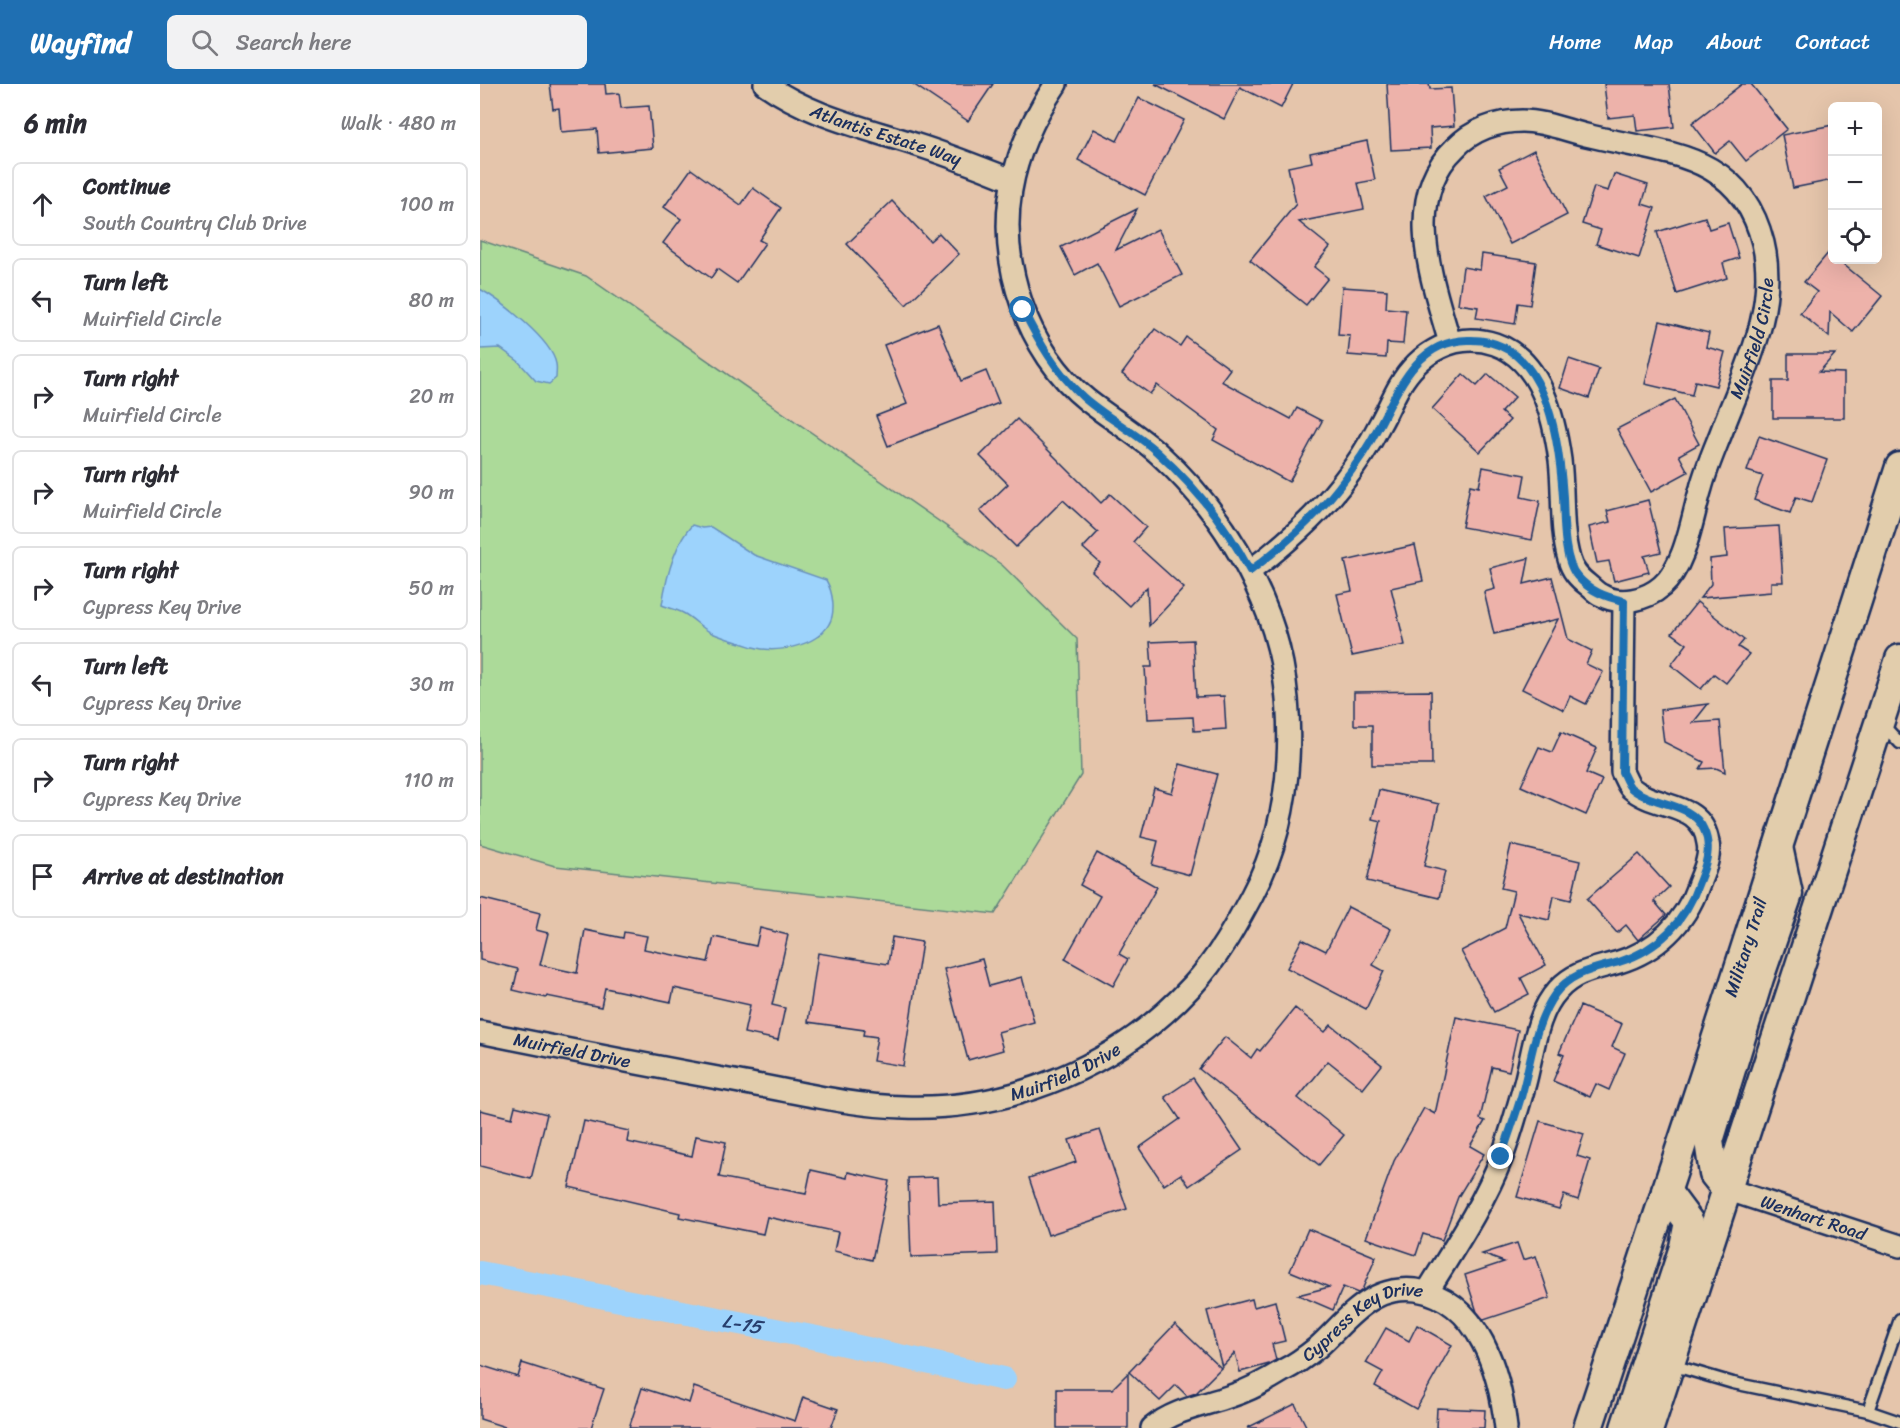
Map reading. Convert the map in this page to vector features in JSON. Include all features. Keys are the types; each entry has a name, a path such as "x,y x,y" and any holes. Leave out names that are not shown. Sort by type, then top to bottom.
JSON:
{"main road":[{"name":"Military Trail","path":"1588,1428 1900,467"},
{"path":"1649,1428 1900,659"},
{"path":"1726,1189 1714,1174 1709,1141 1756,988 1788,894 1778,845"},
{"path":"1625,1428 1684,1247 1689,1222 1666,1191"}],"street":[{"name":"Atlantis Estate Way","path":"765,84 794,102 818,113 933,150 1012,180"},
{"name":"Muirfield Drive","path":"480,1032 642,1065 853,1102 904,1107 955,1106 1005,1097 1053,1082 1099,1060 1155,1022 1192,986 1233,932 1257,887 1274,839 1285,790 1288,705 1280,655 1266,606 1250,571 1214,512 1192,486 1155,450 1083,397 1059,371 1039,342 1023,310 1013,276 1008,240 1008,205 1022,144 1037,112 1056,84"},
{"name":"Muirfield Circle","path":"1450,343 1433,283 1426,246 1425,208 1428,191 1437,170 1459,143 1473,133 1506,122 1523,121 1673,153 1709,167 1738,192 1749,208 1760,231 1765,250 1766,286 1762,323 1751,358 1702,483 1679,563 1670,579 1657,591 1641,598 1624,601"},
{"path":"1250,571 1279,550 1317,513 1361,458 1399,387 1419,360 1433,350 1450,343 1467,340 1485,341 1517,356 1530,369 1539,384 1549,411 1558,449 1569,560 1576,576 1602,597 1624,601"},
{"name":"Cypress Key Drive","path":"1152,1428 1177,1412 1250,1389 1285,1370 1318,1347 1359,1306 1375,1297 1392,1291 1427,1292 1475,1214 1501,1157 1521,1098 1541,1022 1547,1006 1557,991 1570,979 1586,970 1638,955 1669,933 1682,918 1693,899 1707,862 1709,844 1704,828 1693,815 1645,796 1630,787 1622,772 1624,601"},
{"name":"Wenhart Road","path":"1726,1189 1900,1246"},
{"path":"1427,1292 1444,1299 1458,1309 1479,1336 1493,1366 1503,1399 1506,1428"}],"lane":[{"path":"1880,721 1900,743"},
{"path":"1868,1411 1900,1319"},
{"path":"1670,1364 1733,1383 1868,1411 1900,1422"}],"green space":[{"path":"480,240 586,276 1002,565 1077,639 1081,775 995,914 555,866 480,844"}],"water":[{"path":"480,289 524,322 545,344 556,366 556,378 549,384 536,381 518,361 500,348 480,349"},
{"path":"692,525 702,528 711,527 754,555 826,580 832,596 833,608 829,624 823,632 806,643 784,649 762,649 710,632 683,613 662,605 676,552"}],"building":[{"path":"550,84 605,84 606,94 619,93 621,108 649,106 653,148 599,153 597,129 561,132 559,108 553,109"},
{"path":"913,84 993,84 968,121"},
{"path":"1155,84 1293,84 1281,108 1240,87 1224,119"},
{"path":"1387,84 1429,84 1430,89 1451,88 1454,126 1430,128 1431,148 1391,150"},
{"path":"1604,84 1669,84 1674,127 1637,131 1635,115 1608,118"},
{"path":"1742,84 1751,84 1787,129 1746,161 1730,141 1715,153 1692,123"},
{"path":"1139,98 1184,120 1145,195 1078,160 1094,129 1117,141"},
{"path":"1828,126 1828,181 1793,188 1782,135"},
{"path":"1367,141 1375,180 1358,183 1364,209 1299,222 1330,247 1314,267 1328,278 1306,305 1250,260 1296,204 1288,167 1312,162 1310,153"},
{"path":"1534,150 1567,215 1510,244 1486,196 1508,185 1499,168"},
{"path":"691,169 741,205 753,188 781,208 759,240 765,243 737,283 717,269 711,278 663,243 681,219 664,207"},
{"path":"1614,174 1648,185 1642,204 1655,208 1639,258 1596,244 1601,230 1582,224 1594,187 1608,191"},
{"path":"892,201 930,241 939,233 959,254 906,305 847,244"},
{"path":"1137,209 1116,250 1158,229 1182,275 1119,306 1097,263 1075,275 1061,247"},
{"path":"1705,217 1709,229 1728,223 1739,258 1723,263 1727,278 1677,294 1657,232"},
{"path":"1828,253 1828,264 1843,264 1882,296 1853,332 1830,312 1829,337 1800,313 1817,292 1804,282"},
{"path":"1482,254 1536,262 1530,305 1518,303 1515,324 1476,318 1478,307 1458,304 1463,267 1480,270"},
{"path":"1342,287 1387,290 1386,308 1406,310 1403,344 1387,343 1386,358 1348,355 1350,336 1338,335"},
{"path":"1660,321 1709,333 1706,347 1725,352 1716,386 1695,381 1692,395 1645,384"},
{"path":"938,324 961,381 986,371 999,403 888,446 876,416 907,404 884,345"},
{"path":"1155,329 1180,346 1186,337 1230,369 1221,381 1291,419 1297,408 1322,421 1289,482 1213,440 1218,430 1157,385 1150,394 1122,374"},
{"path":"1788,354 1835,354 1819,372 1844,373 1844,418 1773,418 1773,381 1788,381"},
{"path":"1569,359 1599,369 1589,398 1560,388"},
{"path":"1463,374 1477,386 1488,374 1515,397 1501,412 1510,420 1480,452 1432,409"},
{"path":"1675,399 1699,444 1679,455 1688,472 1651,492 1617,429"},
{"path":"1017,419 1101,503 1110,494 1146,527 1133,542 1184,588 1149,626 1147,587 1129,606 1092,572 1100,563 1083,548 1098,532 1063,500 1016,547 980,511 1008,484 980,456"},
{"path":"1759,436 1827,460 1812,502 1796,497 1790,513 1754,500 1763,476 1747,471"},
{"path":"1483,467 1525,475 1521,497 1540,501 1532,540 1462,527 1470,485 1479,487"},
{"path":"1648,500 1661,552 1644,556 1649,572 1614,581 1609,561 1597,563 1589,527 1610,522 1607,511"},
{"path":"1779,526 1783,582 1771,582 1771,592 1700,598 1711,584 1710,559 1727,557 1725,529"},
{"path":"1415,545 1423,581 1391,588 1405,645 1352,656 1337,594 1352,591 1345,561"},
{"path":"1529,558 1524,584 1552,577 1568,639 1592,651 1586,664 1603,672 1586,704 1570,696 1564,710 1522,689 1558,619 1494,634 1484,592 1495,589 1490,568"},
{"path":"1697,602 1744,640 1738,647 1749,654 1726,683 1714,674 1701,689 1671,665 1687,644 1672,633"},
{"path":"1193,640 1196,697 1224,696 1226,729 1194,731 1193,717 1148,719 1145,667 1152,667 1150,642"},
{"path":"1431,691 1432,765 1372,765 1372,725 1354,725 1354,692"},
{"path":"1708,704 1693,723 1720,721 1725,772 1716,768 1700,769 1704,762 1664,742 1660,710"},
{"path":"1561,732 1597,748 1586,773 1602,780 1586,815 1521,786 1539,747 1552,752"},
{"path":"1180,764 1217,774 1190,875 1152,865 1158,841 1141,837 1154,788 1172,793"},
{"path":"1379,790 1439,804 1424,866 1445,871 1439,898 1367,881 1381,821 1372,819"},
{"path":"1511,845 1580,861 1571,900 1554,896 1549,920 1518,913 1546,965 1521,978 1529,994 1494,1012 1461,951 1505,928 1514,891 1501,888"},
{"path":"1097,853 1157,887 1119,954 1128,959 1113,986 1065,959 1100,896 1080,885"},
{"path":"1639,854 1669,887 1654,901 1666,915 1638,940 1626,925 1617,933 1587,899"},
{"path":"480,898 540,913 536,930 548,933 540,965 577,973 585,930 623,938 624,932 647,936 644,949 708,962 714,937 756,946 760,928 788,935 772,1005 785,1008 778,1040 744,1033 750,1005 674,988 671,1002 605,988 601,1007 513,990 518,969 480,960"},
{"path":"1348,907 1391,929 1373,965 1384,971 1366,1009 1287,968 1302,939 1326,951"},
{"path":"892,937 922,942 903,1066 873,1061 877,1037 863,1035 864,1030 808,1022 818,953 888,964"},
{"path":"982,959 989,986 1022,977 1034,1022 998,1032 1003,1050 968,1060 944,969"},
{"path":"1580,1006 1622,1024 1612,1047 1625,1053 1609,1090 1596,1084 1590,1097 1553,1081 1564,1055 1559,1053"},
{"path":"1295,1008 1325,1032 1331,1025 1382,1065 1363,1089 1328,1061 1298,1098 1344,1135 1319,1165 1199,1069 1225,1037 1251,1058 1257,1049 1260,1051"},
{"path":"1456,1017 1518,1030 1509,1071 1492,1067 1480,1119 1485,1121 1470,1146 1484,1154 1458,1197 1442,1240 1423,1234 1416,1255 1366,1238 1394,1161 1424,1108 1435,1114"},
{"path":"1193,1078 1242,1150 1189,1186 1181,1174 1164,1185 1139,1148 1180,1119 1165,1097"},
{"path":"515,1106 547,1114 531,1179 480,1166 480,1110 512,1118"},
{"path":"584,1121 629,1131 627,1142 692,1156 696,1136 726,1142 719,1177 806,1194 811,1170 847,1178 848,1172 889,1181 872,1260 834,1251 838,1232 767,1217 763,1234 679,1217 680,1213 569,1187"},
{"path":"1540,1121 1584,1134 1577,1156 1590,1160 1578,1200 1564,1195 1559,1209 1517,1197"},
{"path":"1100,1130 1127,1209 1048,1235 1029,1178 1076,1162 1069,1140"},
{"path":"937,1177 938,1203 995,1201 997,1254 911,1257 908,1178"},
{"path":"1308,1229 1376,1257 1362,1290 1358,1293 1343,1287 1333,1310 1298,1295 1329,1287 1290,1271"},
{"path":"1517,1243 1523,1260 1536,1256 1550,1298 1484,1320 1477,1312 1465,1275 1504,1262 1482,1254"},
{"path":"1252,1299 1254,1307 1275,1301 1285,1341 1272,1344 1276,1360 1269,1364 1240,1372 1235,1353 1222,1367 1207,1311"},
{"path":"1175,1324 1221,1368 1196,1393 1187,1396 1176,1385 1160,1401 1129,1372"},
{"path":"1417,1325 1452,1345 1416,1409 1375,1386 1383,1372 1366,1363 1386,1328 1409,1341"},
{"path":"522,1363 604,1389 591,1428 508,1428 480,1419 480,1365 518,1377"},
{"path":"1128,1373 1128,1428 1057,1428 1057,1389 1112,1389"},
{"path":"694,1387 795,1421 803,1397 838,1409 831,1428 629,1428 642,1388 689,1403"},
{"path":"1295,1404 1307,1428 1247,1428"},
{"path":"1437,1408 1485,1410 1484,1428 1436,1428"}],"waterway":[{"name":"L-15","path":"480,1273 817,1338 1004,1379"}],"route":[{"path":"1023,310 1039,342 1059,371 1083,397 1155,450 1192,486 1214,512 1250,571 1279,550 1317,513 1340,486 1361,458 1408,373 1419,360 1433,350 1450,343 1467,340 1485,341 1517,356 1530,369 1539,384 1552,420 1560,459 1569,560 1576,576 1602,597 1624,601 1622,772 1630,787 1645,796 1693,815 1704,828 1709,844 1707,862 1693,899 1682,918 1669,933 1638,955 1586,970 1570,979 1557,991 1547,1006 1521,1098 1501,1157"}]}
